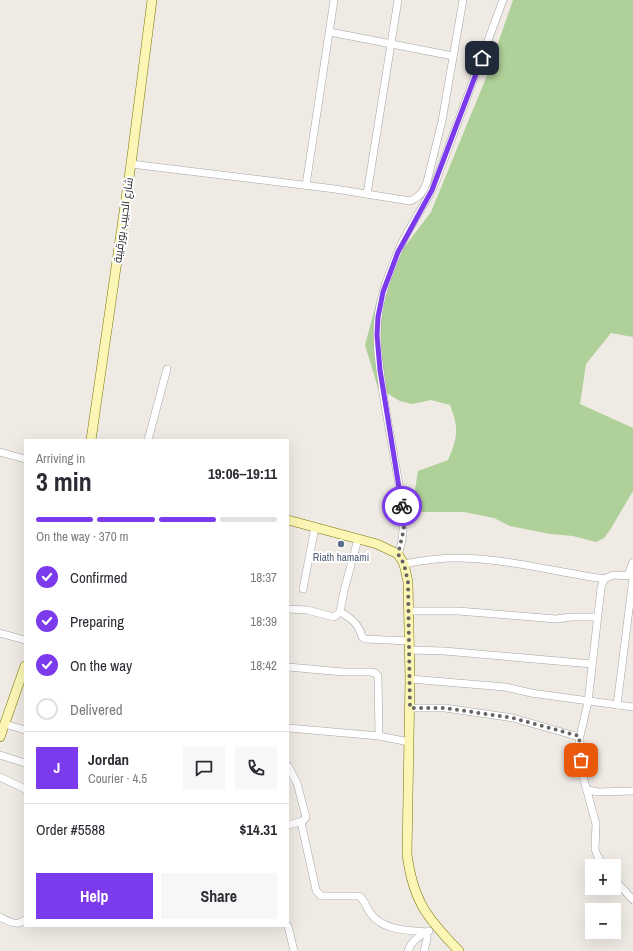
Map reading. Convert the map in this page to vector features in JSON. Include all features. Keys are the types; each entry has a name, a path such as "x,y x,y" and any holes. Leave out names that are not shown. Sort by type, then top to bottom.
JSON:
{"main road":[{"name":"شارع الحبيب بورقيبة","path":"91,439 131,164 152,0"},
{"path":"289,520 377,544 398,554 404,564 408,582 410,646 407,854 415,892 424,910 435,927 459,951"},
{"path":"0,737 24,669"}],"street":[{"path":"306,185 334,0"},
{"path":"367,194 398,0"},
{"path":"131,164 306,185 410,201 418,197 423,191 427,182 442,121 463,0"},
{"path":"398,554 404,529 402,507 380,370 377,335 378,317 383,292 398,252 426,203 436,181 503,0"},
{"path":"330,32 453,56"},
{"path":"148,439 167,369"},
{"path":"0,452 24,458"},
{"path":"303,589 314,527"},
{"path":"289,609 307,610 334,616 340,612 358,539"},
{"path":"404,564 455,558 504,562 604,579 613,575 631,576"},
{"path":"616,705 633,562"},
{"path":"599,859 595,849 596,824 582,769 579,736 581,735 588,702 597,618 601,588 604,579"},
{"path":"409,611 458,611 556,619 572,617 597,618"},
{"path":"340,612 355,623 361,630 362,636 365,639 444,651 592,664"},
{"path":"0,633 24,640"},
{"path":"289,668 375,673 378,676 379,736"},
{"path":"410,679 505,687 531,693 588,702 633,707"},
{"path":"410,708 445,708 513,718 579,736"},
{"path":"5,724 24,730"},
{"path":"289,728 379,736 409,742"},
{"path":"0,756 24,763"},
{"path":"289,768 296,783 306,814 305,819 301,822 289,825"},
{"path":"0,777 24,789"},
{"path":"587,790 599,792 633,791"},
{"path":"301,822 316,890 320,895 359,896 364,901 372,916 383,924 392,928 427,932"},
{"path":"621,887 633,900"},
{"path":"0,917 14,923 22,923 24,921"},
{"path":"288,927 294,951"},
{"path":"408,951 414,941 435,927"},
{"path":"424,951 427,932"}],"green space":[{"path":"513,0 633,0 633,337 611,333 586,364 580,404 633,428 633,491 610,530 604,538 596,542 573,536 550,534 510,526 494,518 464,512 416,512 415,490 418,471 448,460 454,445 456,432 453,413 450,405 431,400 412,404 400,401 378,388 365,345 381,285 393,262 431,212 486,78"}],"way so far":[{"path":"402,506 404,529 398,554 404,564 408,582 410,708 445,708 513,718 579,736 581,760"}],"place":[{"name":"Riath hamami","path":"341,544"}],"route":[{"path":"402,506 377,352 378,317 383,292 398,252 426,203 442,168 482,58"}]}
